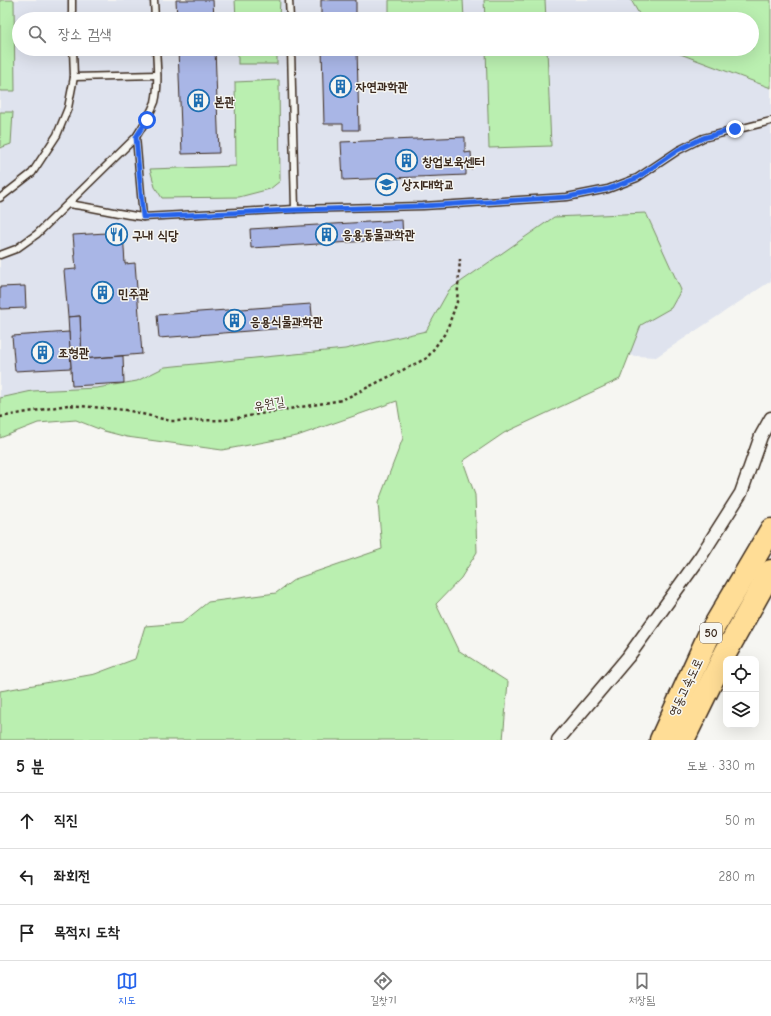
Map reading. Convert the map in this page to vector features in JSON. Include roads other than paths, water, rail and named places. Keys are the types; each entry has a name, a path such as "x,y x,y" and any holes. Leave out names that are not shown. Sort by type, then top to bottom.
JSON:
{"highway":[{"name":"영동고속도로","path":"661,740 709,635 771,530"},
{"name":"영동고속도로","path":"683,740 726,652 771,572"}],"street":[{"path":"558,740 628,657 701,556 742,493 761,436 771,418"}],"lane":[{"path":"72,0 72,12"},
{"path":"154,0 155,12"},
{"path":"290,0 290,12"},
{"path":"0,198 32,173 58,135 68,108 74,77 73,56"},
{"path":"0,255 16,249 37,234 136,137 147,120 155,100 157,75 156,56"},
{"path":"291,56 295,210"},
{"path":"74,77 157,75"},
{"path":"68,204 143,217 423,206 567,197 608,189 637,178 678,150 703,138 771,121"},
{"path":"136,137 143,217"}],"place":[{"name":"자연과학관","path":"340,86"},
{"name":"본관","path":"198,101"},
{"name":"창업보육센터","path":"407,161"},
{"name":"상지대학교","path":"386,184"},
{"name":"응용동물과학관","path":"326,234"},
{"name":"구내 식당","path":"117,235"},
{"name":"민주관","path":"102,293"},
{"name":"응용식물과학관","path":"235,321"},
{"name":"조형관","path":"42,352"}]}
